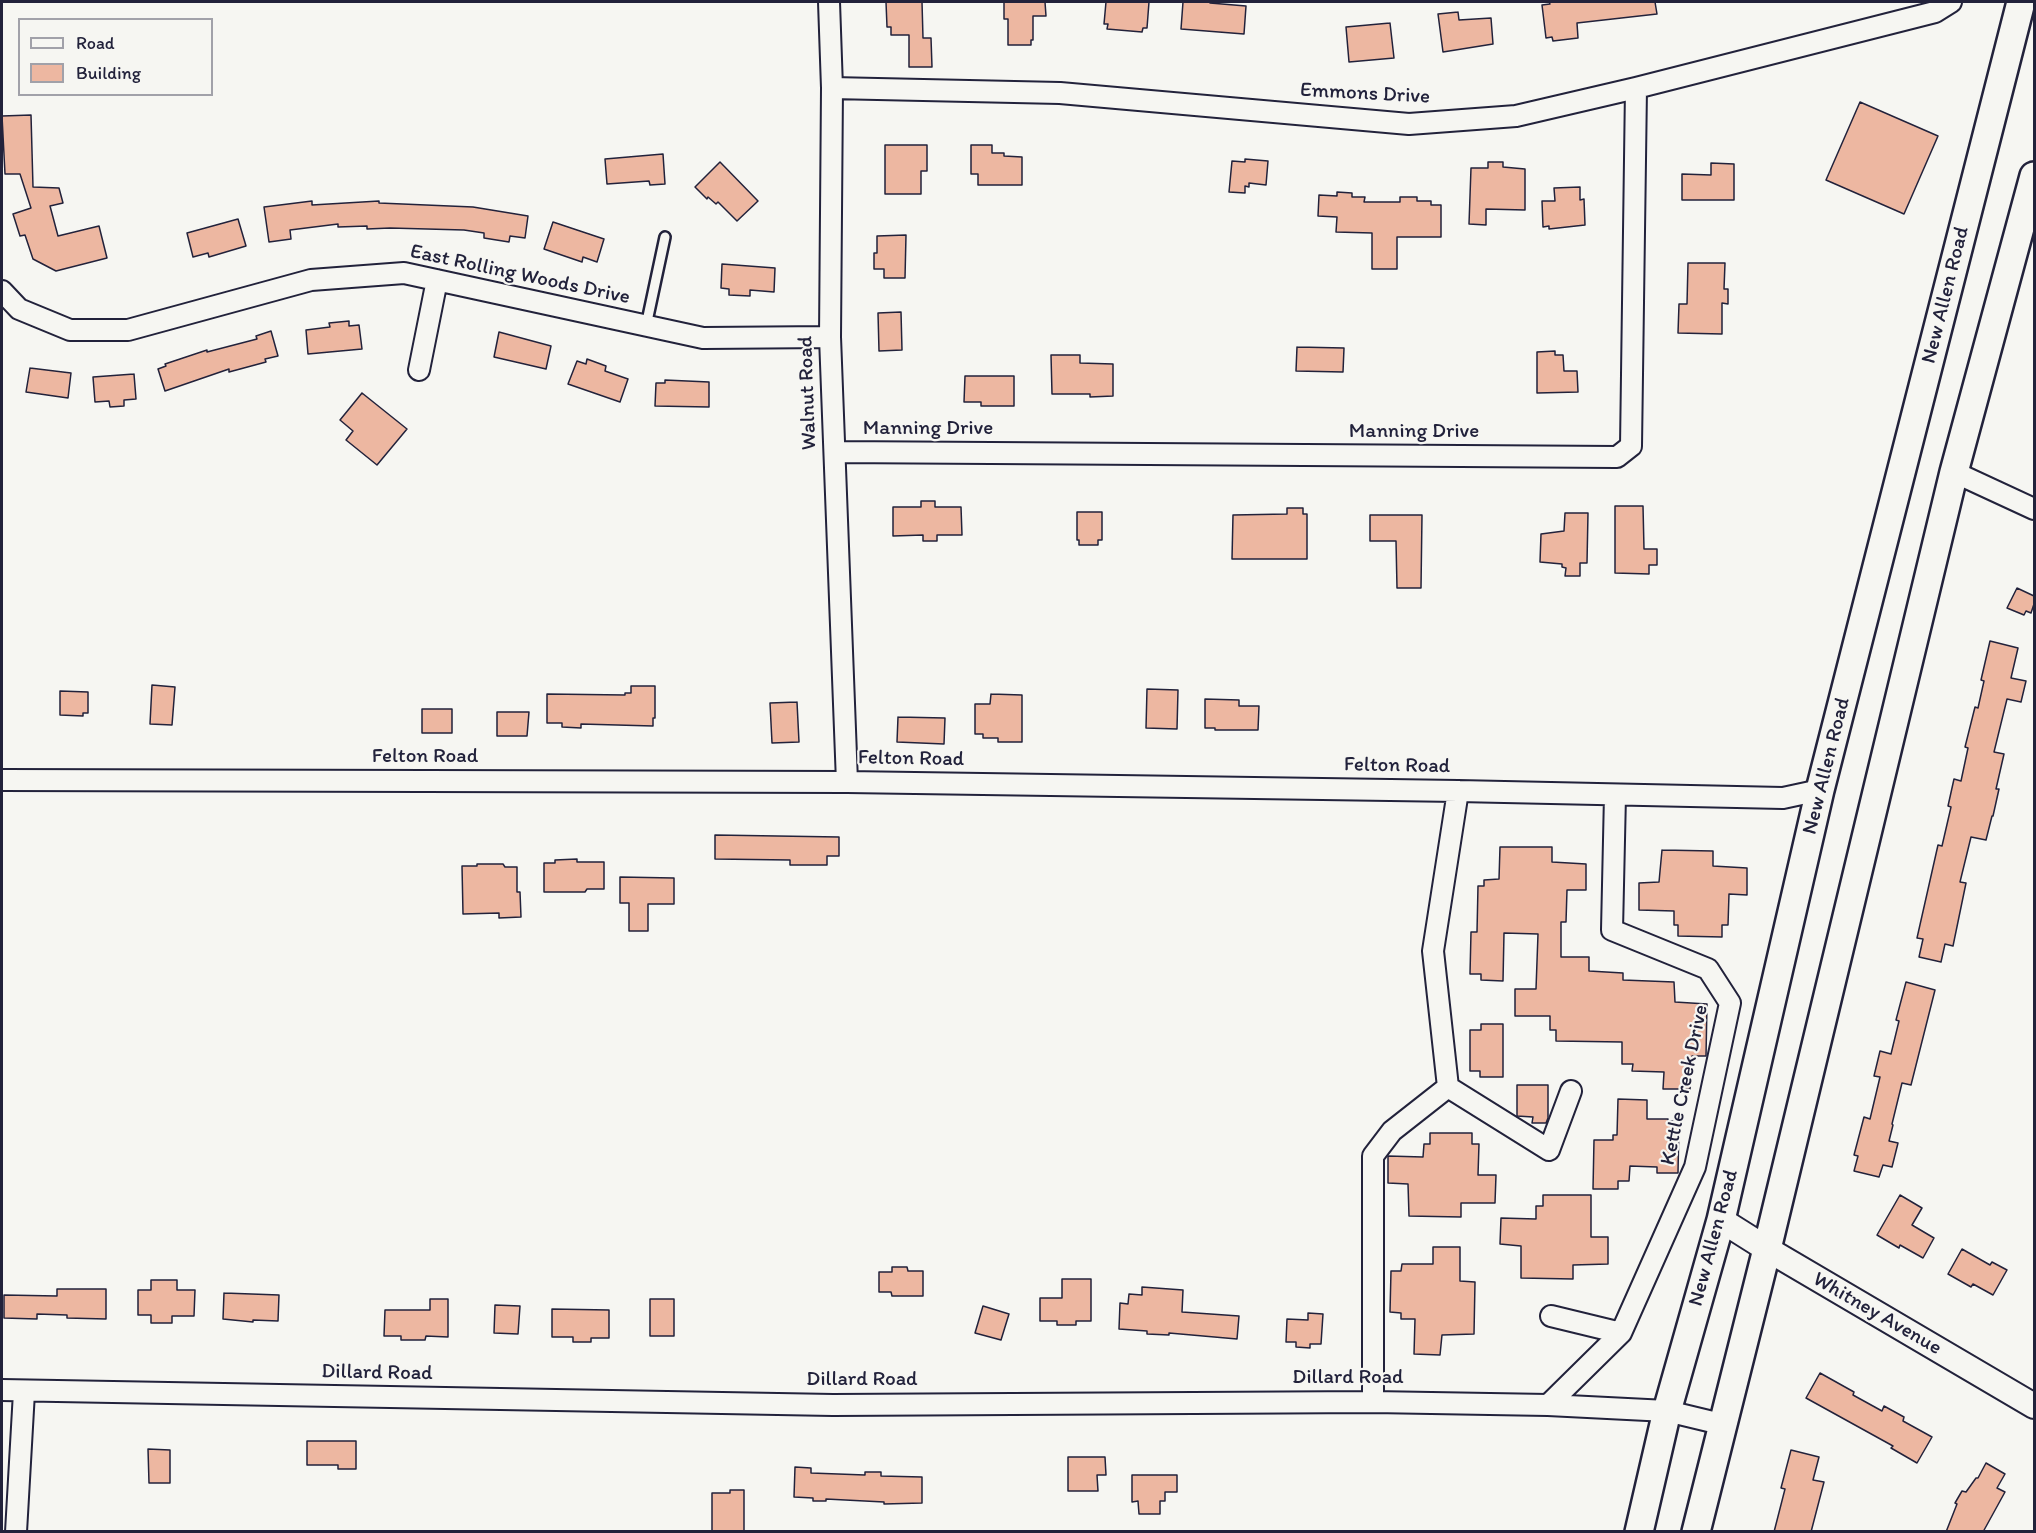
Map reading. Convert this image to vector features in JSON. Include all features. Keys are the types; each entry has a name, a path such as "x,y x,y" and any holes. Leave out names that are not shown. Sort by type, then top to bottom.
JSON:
{"main road":[{"name":"New Allen Road","path":"1639,1532 1667,1411 1721,1220 1820,790 2021,2"},
{"path":"1696,1532 1721,1424 1767,1249 1954,472 2034,176"}],"street":[{"name":"Walnut Road","path":"829,2 832,88 830,337 847,782"},
{"name":"Emmons Drive","path":"832,88 1060,93 1409,124 1516,116 1935,12 1951,2"},
{"name":"Manning Drive","path":"835,452 1617,457 1631,446 1636,88"},
{"name":"East Rolling Woods Drive","path":"2,291 19,309 70,330 128,330 311,280 404,273 703,338 830,337"},
{"path":"419,370 437,280"},
{"path":"1954,472 2034,509"},
{"name":"Felton Road","path":"2,780 847,782 1784,798 1820,790"},
{"path":"1448,1087 1433,951 1458,791"},
{"name":"Kettle Creek Drive","path":"1548,1405 1621,1333 1695,1167 1730,1003 1708,969 1612,930 1615,795"},
{"path":"1448,1087 1549,1150 1571,1091"},
{"path":"1373,1402 1373,1156 1392,1131 1448,1087"},
{"name":"Whitney Avenue","path":"1721,1220 2034,1406"},
{"path":"1551,1316 1621,1333"},
{"name":"Dillard Road","path":"2,1390 833,1405 1373,1402 1548,1405 1667,1411 1721,1424"},
{"path":"16,1532 24,1392"}],"lane":[{"path":"646,326 665,237"}],"building":[{"path":"886,2 922,2 923,38 931,38 932,67 909,67 909,35 891,35 891,27 887,27"},
{"path":"1004,2 1045,2 1046,16 1033,16 1031,45 1008,45 1008,19 1004,19"},
{"path":"1106,2 1149,2 1147,28 1143,28 1142,32 1107,29 1108,24 1104,24"},
{"path":"1183,2 1246,6 1244,34 1181,29"},
{"path":"1549,2 1655,2 1657,14 1577,23 1578,38 1553,41 1552,37 1546,38 1542,5 1550,4"},
{"path":"1458,12 1459,20 1491,18 1493,44 1443,52 1438,14"},
{"path":"1390,23 1394,58 1349,62 1346,27"},
{"path":"1860,102 1938,136 1904,214 1826,180"},
{"path":"31,115 33,187 59,188 63,203 50,206 58,236 99,226 107,258 56,271 33,259 25,235 20,236 13,214 31,208 20,174 5,174 2,116"},
{"path":"885,145 927,145 927,171 921,171 921,194 885,194"},
{"path":"971,145 992,145 992,153 1022,157 1022,185 978,185 978,174 971,174"},
{"path":"663,154 665,184 650,185 649,181 607,184 605,159"},
{"path":"1245,159 1268,161 1266,185 1249,183 1249,187 1245,186 1245,193 1229,192 1232,161 1245,162"},
{"path":"720,162 758,201 737,221 718,202 716,204 708,197 707,199 695,187"},
{"path":"1488,162 1503,162 1503,167 1525,169 1525,210 1486,209 1486,225 1469,224 1471,168 1488,168"},
{"path":"1711,163 1734,164 1734,200 1682,200 1682,174 1711,175"},
{"path":"1580,187 1580,200 1584,199 1585,225 1549,229 1549,226 1543,227 1542,201 1555,201 1554,188"},
{"path":"1337,192 1352,193 1352,197 1365,197 1364,202 1400,202 1400,197 1417,197 1417,201 1431,201 1431,205 1441,205 1441,237 1397,237 1397,269 1372,269 1372,233 1336,232 1337,217 1318,216 1319,195 1337,196"},
{"path":"312,201 312,205 379,201 379,203 473,207 528,216 525,238 510,236 509,242 484,238 484,233 464,230 367,229 367,226 338,227 338,224 290,230 291,239 269,242 264,207"},
{"path":"238,219 246,246 209,257 208,253 193,257 187,233"},
{"path":"553,222 604,239 597,262 583,257 582,262 544,249"},
{"path":"906,235 905,278 884,278 884,269 874,269 877,236"},
{"path":"1688,263 1725,263 1724,289 1728,289 1728,304 1722,303 1722,334 1678,333 1679,304 1687,304"},
{"path":"722,264 775,268 774,292 750,290 750,296 729,295 729,289 721,288"},
{"path":"901,312 902,350 879,351 878,313"},
{"path":"349,321 349,326 359,325 362,349 308,354 306,330 330,327 329,323"},
{"path":"271,331 278,356 265,359 266,362 229,372 229,369 165,391 158,369 166,366 165,364 207,350 207,352 257,339 256,336"},
{"path":"499,332 551,346 546,369 494,357"},
{"path":"1297,347 1344,348 1343,372 1296,371"},
{"path":"1555,351 1555,355 1563,355 1564,371 1577,371 1578,392 1537,393 1537,352"},
{"path":"1051,355 1080,355 1080,363 1113,364 1113,396 1052,394"},
{"path":"587,359 606,366 605,371 628,379 620,402 568,384 577,361 586,364"},
{"path":"30,368 71,373 68,398 26,392"},
{"path":"134,374 136,399 124,400 124,406 110,407 109,401 95,402 93,377"},
{"path":"965,376 1014,376 1014,406 981,406 981,402 964,402"},
{"path":"665,380 709,382 709,407 655,406 656,383 665,383"},
{"path":"362,393 407,429 377,465 346,440 353,431 340,420"},
{"path":"921,501 935,501 935,507 961,507 962,535 937,535 937,541 923,541 923,535 893,536 893,507 921,507"},
{"path":"1615,506 1643,506 1644,549 1657,549 1657,565 1649,565 1649,574 1615,573"},
{"path":"1287,508 1303,508 1303,514 1307,514 1307,559 1232,559 1233,515 1287,514"},
{"path":"1077,512 1102,512 1102,540 1098,540 1098,545 1079,545"},
{"path":"1565,513 1588,513 1587,563 1580,563 1580,576 1565,576 1566,568 1562,567 1562,564 1540,562 1541,534 1564,531"},
{"path":"1370,515 1422,515 1421,588 1397,588 1396,541 1370,541"},
{"path":"2017,588 2034,596 2031,613 2026,611 2024,615 2007,608"},
{"path":"1990,641 2018,648 2011,678 2026,681 2021,702 2007,699 1994,752 2004,754 1993,816 1986,840 1971,837 1960,882 1966,883 1953,946 1945,944 1941,962 1919,957 1923,939 1917,938 1938,845 1942,846 1951,807 1948,806 1954,779 1961,781 1968,748 1965,747 1975,707 1978,708 1984,681 1981,680"},
{"path":"152,685 175,687 172,725 150,724"},
{"path":"631,686 655,686 653,726 581,724 581,728 562,727 562,723 547,723 547,694 625,695 625,693 631,693"},
{"path":"1147,689 1178,690 1177,729 1146,728"},
{"path":"60,691 88,692 88,713 83,713 83,716 60,715"},
{"path":"991,694 1022,695 1022,742 998,742 998,738 983,738 983,734 975,734 975,704 990,704"},
{"path":"1205,699 1239,700 1239,706 1259,706 1258,730 1205,728"},
{"path":"797,702 799,742 772,743 770,703"},
{"path":"422,709 452,709 452,733 422,733"},
{"path":"497,712 529,712 527,736 497,736"},
{"path":"898,717 945,718 944,744 897,742"},
{"path":"715,835 839,837 839,856 827,856 827,865 790,865 790,860 715,859"},
{"path":"1500,847 1552,847 1552,862 1586,864 1586,890 1567,890 1566,922 1561,922 1561,957 1589,957 1589,971 1623,973 1623,980 1674,982 1675,1002 1707,1004 1706,1056 1692,1056 1690,1089 1663,1089 1664,1072 1632,1071 1633,1064 1622,1064 1622,1042 1556,1041 1556,1030 1550,1030 1550,1016 1515,1016 1515,989 1536,989 1538,934 1504,933 1503,981 1481,980 1481,974 1470,974 1471,932 1477,932 1478,886 1484,886 1484,880 1499,879"},
{"path":"1662,850 1713,851 1713,866 1747,868 1747,895 1729,894 1728,925 1722,925 1722,937 1678,936 1678,925 1674,925 1674,911 1639,910 1639,883 1659,882"},
{"path":"577,859 577,862 604,862 604,889 587,889 585,892 544,892 544,863"},
{"path":"477,864 503,864 505,867 517,867 517,892 520,892 521,917 499,918 499,913 463,914 462,866 477,866"},
{"path":"620,877 674,878 674,904 648,904 648,931 629,931 629,903 620,903"},
{"path":"1906,982 1935,990 1911,1085 1902,1083 1892,1124 1889,1141 1898,1143 1892,1167 1883,1165 1879,1177 1854,1171 1858,1156 1854,1155 1864,1117 1870,1119 1880,1077 1874,1076 1880,1051 1891,1054 1899,1021 1896,1020"},
{"path":"1481,1024 1503,1024 1503,1077 1480,1077 1480,1071 1470,1071 1470,1030 1481,1030"},
{"path":"1517,1085 1548,1085 1546,1123 1532,1123 1533,1117 1517,1116"},
{"path":"1618,1099 1647,1100 1647,1119 1679,1121 1678,1173 1657,1173 1657,1167 1630,1166 1629,1181 1618,1181 1618,1189 1593,1189 1594,1140 1613,1140 1613,1135 1617,1135"},
{"path":"1430,1133 1472,1133 1472,1144 1479,1144 1478,1175 1496,1175 1495,1203 1461,1203 1461,1217 1409,1216 1408,1184 1388,1183 1388,1156 1423,1157 1424,1144 1430,1144"},
{"path":"1543,1195 1591,1195 1591,1237 1608,1237 1608,1264 1573,1265 1573,1279 1521,1278 1521,1246 1500,1244 1501,1218 1536,1219 1536,1206 1543,1206"},
{"path":"1900,1195 1922,1208 1912,1225 1934,1238 1923,1258 1877,1235"},
{"path":"1433,1247 1460,1247 1460,1281 1475,1282 1474,1334 1442,1335 1440,1355 1414,1354 1415,1319 1401,1319 1401,1313 1390,1312 1391,1271 1401,1271 1402,1264 1433,1264"},
{"path":"1962,1249 1990,1265 1992,1262 2007,1270 1993,1295 1973,1284 1971,1287 1948,1274"},
{"path":"892,1267 907,1267 908,1271 923,1271 923,1296 892,1296 891,1292 879,1292 879,1272 892,1272"},
{"path":"1062,1279 1091,1279 1091,1321 1076,1321 1076,1325 1057,1325 1057,1321 1040,1321 1040,1298 1062,1298"},
{"path":"151,1280 177,1280 177,1290 195,1290 194,1316 172,1316 172,1323 151,1323 151,1315 138,1315 138,1290 151,1290"},
{"path":"1142,1287 1183,1290 1182,1312 1239,1316 1237,1339 1169,1333 1169,1335 1147,1334 1147,1331 1119,1329 1120,1303 1128,1304 1129,1294 1142,1295"},
{"path":"57,1289 106,1289 106,1319 67,1318 67,1315 37,1314 37,1319 4,1318 4,1295 57,1296"},
{"path":"224,1293 279,1295 278,1321 253,1320 253,1322 223,1319"},
{"path":"430,1299 448,1299 448,1337 426,1336 425,1340 401,1340 401,1336 384,1336 385,1310 430,1310"},
{"path":"650,1299 674,1299 674,1336 650,1336"},
{"path":"495,1305 520,1306 518,1334 494,1333"},
{"path":"983,1306 1009,1314 1001,1340 975,1333"},
{"path":"552,1309 609,1310 609,1338 591,1338 591,1342 573,1342 573,1337 552,1337"},
{"path":"1308,1313 1323,1314 1321,1344 1310,1344 1310,1348 1296,1347 1296,1342 1286,1342 1287,1319 1308,1320"},
{"path":"1820,1373 1882,1411 1884,1406 1904,1417 1903,1421 1932,1437 1917,1463 1891,1448 1893,1446 1806,1398"},
{"path":"307,1441 356,1441 356,1469 338,1469 338,1465 307,1465"},
{"path":"148,1449 170,1450 170,1483 149,1483"},
{"path":"1791,1450 1819,1457 1813,1480 1824,1482 1811,1532 1774,1532 1785,1489 1781,1488"},
{"path":"1068,1457 1105,1457 1106,1475 1097,1475 1098,1491 1068,1491"},
{"path":"1986,1463 2005,1474 1997,1488 2005,1492 1983,1532 1946,1532 1957,1504 1955,1503 1962,1491 1966,1492 1978,1478"},
{"path":"795,1467 811,1468 811,1473 865,1475 865,1472 881,1472 881,1476 922,1477 922,1503 884,1504 884,1502 826,1499 826,1501 813,1501 813,1498 794,1497"},
{"path":"1132,1475 1177,1475 1177,1492 1165,1492 1165,1501 1160,1501 1160,1514 1139,1514 1138,1501 1132,1502"},
{"path":"730,1490 744,1490 744,1531 712,1532 712,1493 730,1493"}]}
